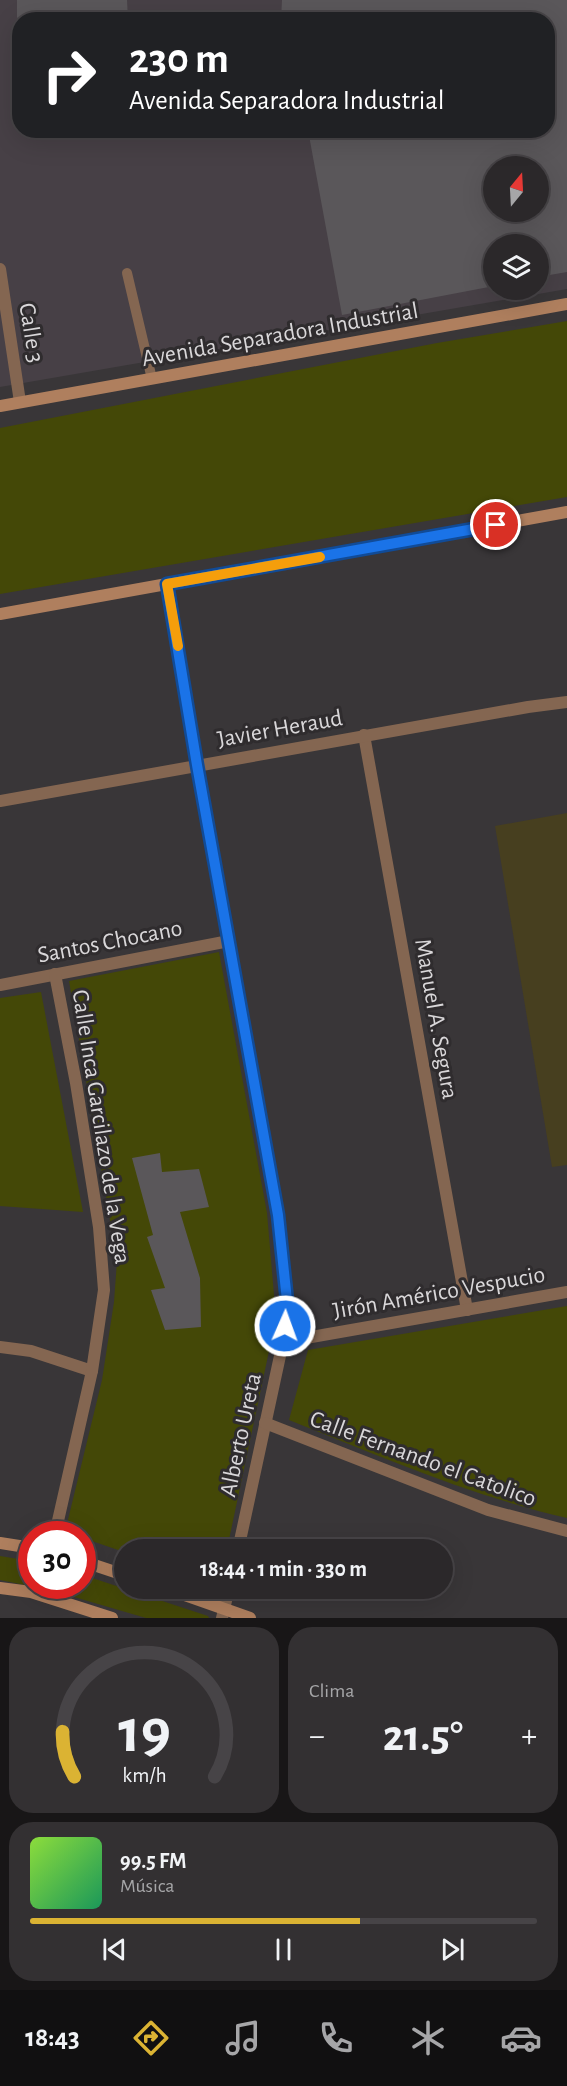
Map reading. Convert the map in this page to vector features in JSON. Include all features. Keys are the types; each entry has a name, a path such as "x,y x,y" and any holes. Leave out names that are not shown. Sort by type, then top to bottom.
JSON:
{"main road":[{"name":"Avenida Separadora Industrial","path":"0,406 567,304"},
{"path":"0,614 567,512"},
{"path":"0,1543 18,1546"},
{"path":"96,1566 114,1572"},
{"path":"0,1588 31,1592 112,1618"},
{"path":"191,1599 224,1613 250,1618"}],"street":[{"name":"Calle 3","path":"0,269 20,402"},
{"name":"Alberto Ureta","path":"167,584 197,765 278,1215 288,1310 240,1539"},
{"name":"Javier Heraud","path":"0,801 364,735 567,702"},
{"name":"Manuel A. Segura","path":"364,735 467,1310"},
{"name":"Santos Chocano","path":"0,984 229,941"},
{"name":"Calle Inca Garcilazo de la Vega","path":"55,974 76,1083 99,1227 104,1290 92,1371 58,1521"},
{"name":"Jirón Américo Vespucio","path":"283,1342 567,1292"},
{"path":"0,1347 31,1350 92,1371"},
{"name":"Calle Fernando el Catolico","path":"265,1423 488,1510 567,1531"}],"lane":[{"path":"127,273 152,379"}],"shaded area":[{"path":"0,0 567,0 567,289 549,292 549,234 483,234 483,300 503,300 0,387"},
{"path":"567,321 567,497 0,594 0,428 437,343"},
{"path":"219,952 267,1213 276,1318 229,1539 114,1539 114,1549 96,1542 96,1521 68,1521 102,1380 114,1302 117,1261 69,981"},
{"path":"41,992 83,1212 0,1206 0,998"},
{"path":"567,1306 567,1518 461,1487 289,1420 308,1350"},
{"path":"0,1556 18,1559 18,1584 0,1580"},
{"path":"96,1579 114,1585 114,1599 156,1599 209,1618 146,1618 81,1599 96,1599"}],"sand":[{"path":"567,813 567,1165 552,1167 495,826"}],"building":[{"path":"17,0 127,0 128,12 17,12"},
{"path":"282,0 567,0 567,272 549,275 549,234 483,234 483,288 342,315 309,138 555,138 555,12 281,12"},
{"path":"160,1153 162,1172 199,1169 209,1207 180,1212 200,1278 201,1327 165,1330 151,1290 165,1288 147,1237 153,1235 132,1158"}],"slow traffic":[{"path":"178,646 167,584 320,557"}],"route":[{"path":"285,1326 288,1310 278,1215 197,765 167,584 496,525"}]}
